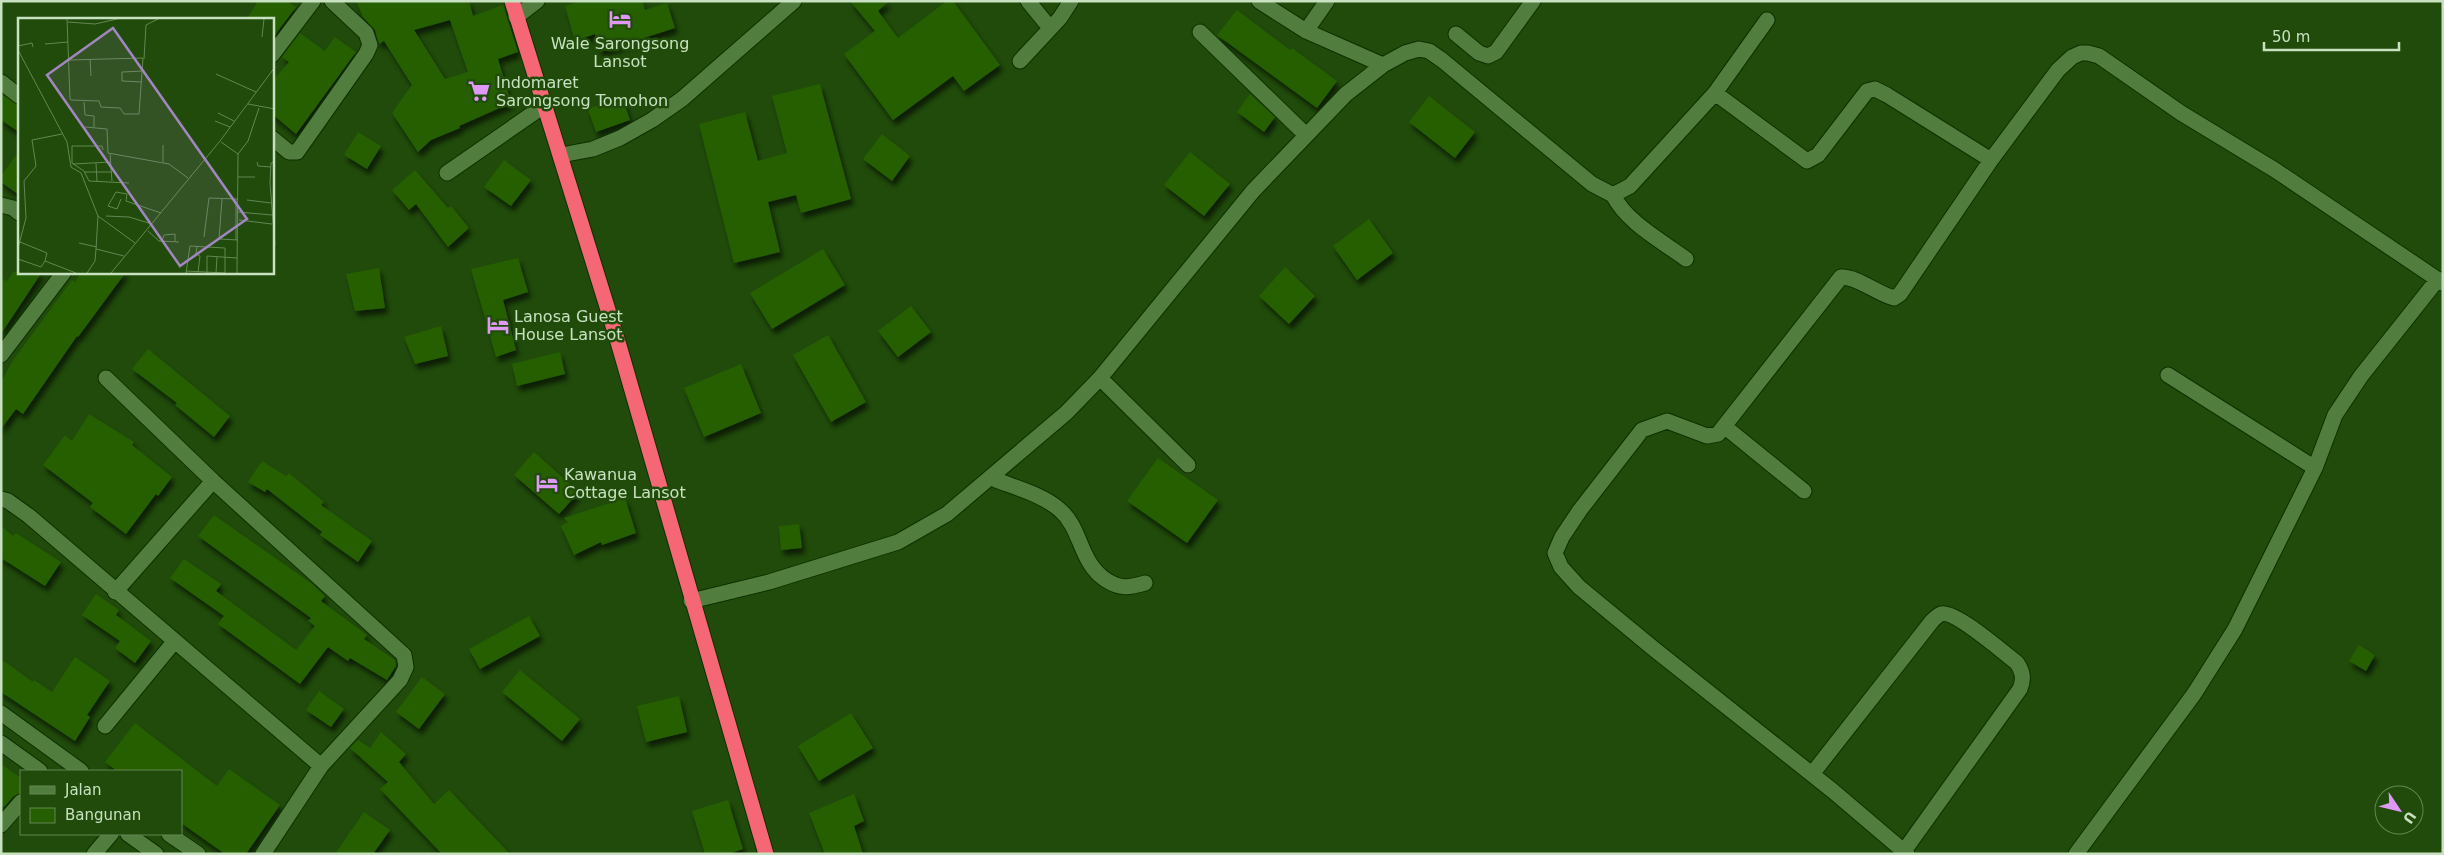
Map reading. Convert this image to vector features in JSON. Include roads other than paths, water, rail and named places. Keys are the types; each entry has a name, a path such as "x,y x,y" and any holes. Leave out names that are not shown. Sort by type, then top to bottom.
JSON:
{"highway":[{"path":"512,1 618,342 691,601 766,854"}],"street":[{"path":"274,52 314,1"},
{"path":"274,140 289,152 297,152 366,54 370,45 366,33 332,1"},
{"path":"516,17 537,1"},
{"path":"561,155 593,149 620,138 652,120 682,99 794,1"},
{"path":"1028,1 1050,28"},
{"path":"1020,61 1071,1"},
{"path":"1259,1 1306,31 1383,65"},
{"path":"1306,31 1327,1"},
{"path":"1456,34 1479,53 1488,56 1496,52 1533,1"},
{"path":"1613,195 1630,186 1715,93 1767,20"},
{"path":"1200,32 1306,135"},
{"path":"691,601 769,582 898,542 947,514 1066,413 1100,378 1253,191 1346,94 1383,65 1405,53 1419,49 1429,51 1442,60 1592,184 1613,195 1618,205 1629,216 1686,259"},
{"path":"1812,774 1932,621 1940,614 1948,614 1960,620 2018,663 2022,671 2023,681 2020,689 1905,852 1812,774 1578,587 1557,560 1555,553 1562,537 1580,510 1642,430 1667,420 1707,436 1718,434 1841,277 1850,278 1883,296 1894,298 1900,294 1991,160 2058,70 2072,57 2081,53 2099,56 2181,113 2275,170 2440,281 2361,376 2335,415 2315,468 2235,629 2194,694 2076,854"},
{"path":"1,82 18,95"},
{"path":"1715,93 1807,160 1818,155 1867,91 1875,90 1887,95 1991,160"},
{"path":"447,173 545,105"},
{"path":"1,205 12,208 18,212"},
{"path":"1,355 62,274"},
{"path":"2168,375 2315,468"},
{"path":"106,378 213,481 404,656 406,667 400,680 321,766 263,854"},
{"path":"1100,378 1188,465"},
{"path":"1724,426 1804,491"},
{"path":"991,478 1049,501 1062,512 1092,569 1104,579 1117,587 1129,588 1146,583"},
{"path":"115,592 213,481"},
{"path":"1,499 8,501 29,516 115,592 321,766"},
{"path":"105,726 174,642"},
{"path":"1,713 80,770"},
{"path":"1,743 39,770"},
{"path":"1,825 20,803"},
{"path":"94,854 110,835"},
{"path":"129,835 156,854"},
{"path":"170,835 198,854"}],"place":[{"name":"Wale Sarongsong Lansot","path":"620,19"},
{"name":"Indomaret Sarongsong Tomohon","path":"479,91"},
{"name":"Lanosa Guest House Lansot","path":"498,325"},
{"name":"Kawanua Cottage Lansot","path":"547,483"}]}
